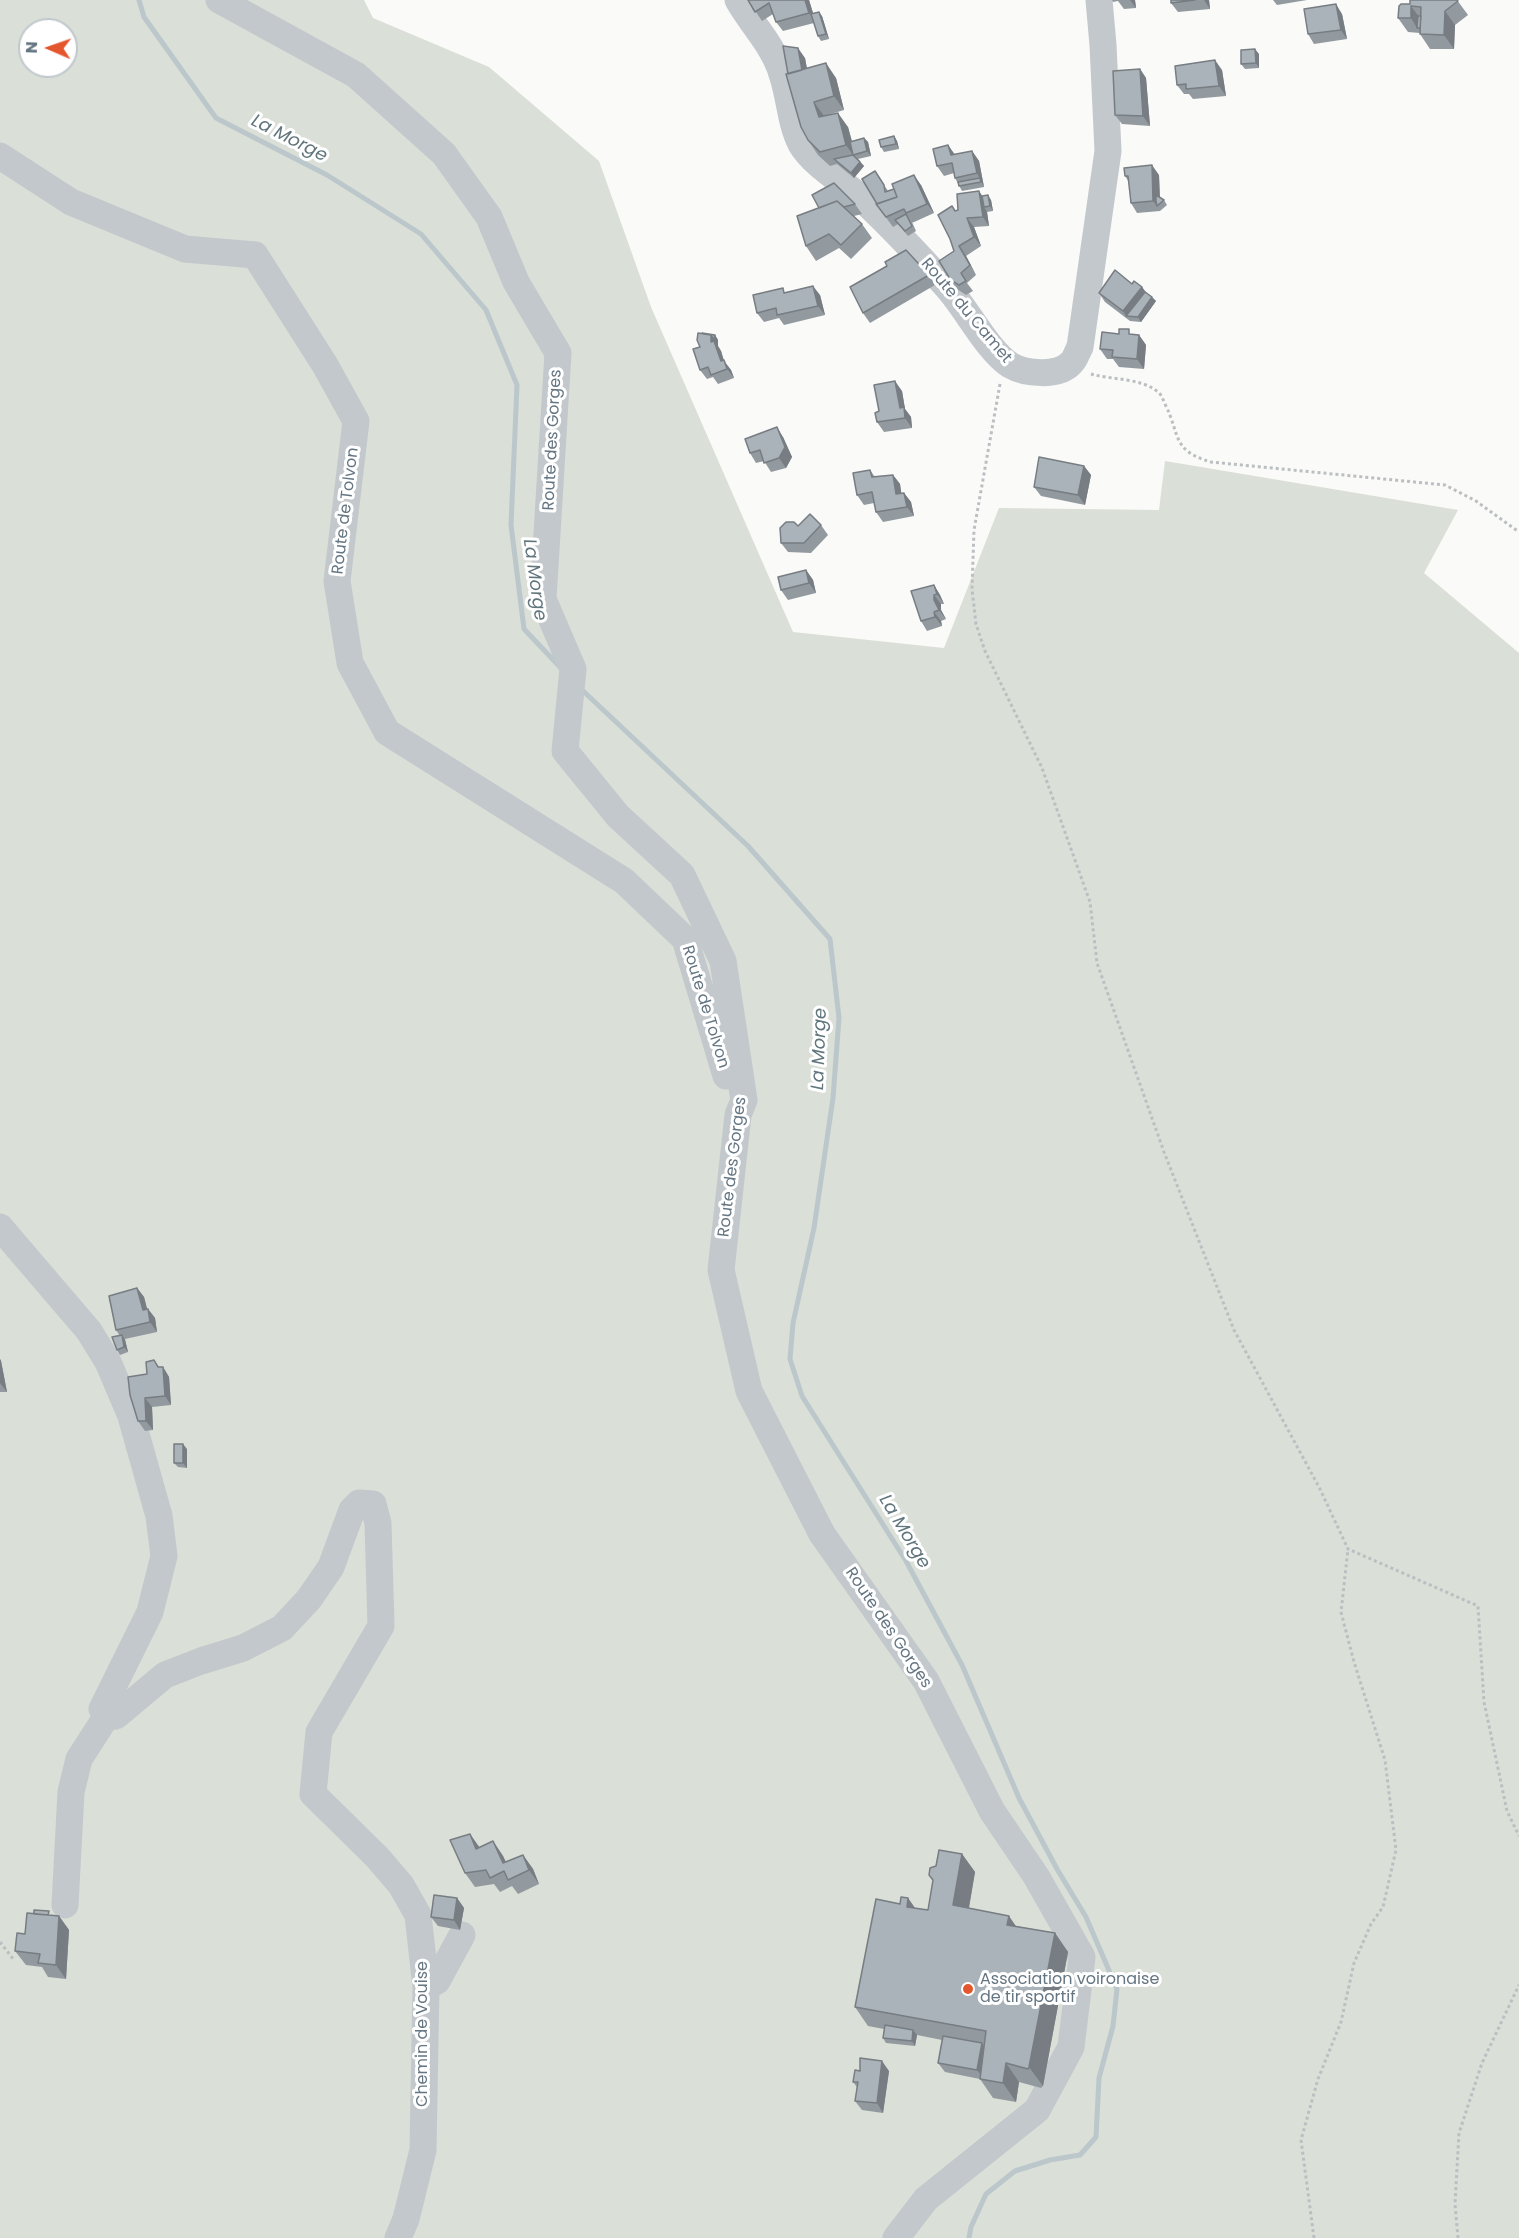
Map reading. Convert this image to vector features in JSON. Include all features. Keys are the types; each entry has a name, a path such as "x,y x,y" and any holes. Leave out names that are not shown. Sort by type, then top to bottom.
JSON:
{"street":[{"name":"Route des Gorges","path":"219,0 356,75 444,154 489,217 516,282 558,353 543,599 573,669 565,751 618,816 682,875 723,962 744,1100 738,1115 721,1270 749,1391 822,1534 926,1681 992,1810 1036,1876 1082,1957 1071,2047 1037,2110 927,2199 896,2238"},
{"name":"Route du Camet","path":"738,0 775,56 782,74 797,134 805,150 863,200 921,258 950,291 994,350 1010,365 1037,372 1059,370 1071,363"},
{"path":"1071,363 1080,347 1108,151 1099,0"},
{"name":"Route de Tolvon","path":"0,156 71,202 186,249 255,255 325,364 356,421 337,581 350,663 387,732 624,880 685,939 738,1115"},
{"path":"0,1227 89,1331 108,1362 131,1416 159,1516 164,1556 150,1612 102,1709 106,1717 79,1758 70,1792 65,1905"},
{"name":"Chemin de Vouise","path":"106,1717 116,1716 165,1675 243,1648 282,1628 309,1599 331,1567 352,1510 359,1503 373,1504 378,1523 381,1626 319,1732 313,1794 377,1857 401,1885 418,1915 426,1987 423,2150 406,2219 398,2238"},
{"path":"426,1987 437,1981 462,1935"}],"path":[{"path":"1071,363 1081,371 1147,385 1160,393 1171,417 1176,436 1183,448 1195,458 1212,462 1445,485 1476,501 1519,532"},
{"path":"1010,365 1002,375 974,530 972,589 976,624 985,651 1042,768 1090,902 1097,963 1164,1152 1234,1330 1320,1489 1348,1549 1341,1612 1385,1760 1396,1850 1383,1907 1371,1924 1354,1963 1341,2022 1318,2079 1301,2140 1314,2238"},
{"path":"1348,1549 1478,1606 1484,1702 1507,1811 1519,1836"},
{"path":"0,1942 14,1960"},
{"path":"1458,2238 1455,2204 1459,2133 1482,2063 1519,1985"}],"shaded area":[{"path":"0,0 364,0 373,18 489,67 599,161 651,307 793,632 944,648 999,508 1159,510 1165,461 1458,510 1424,573 1519,653 1519,2238 0,2238"}],"building":[{"path":"748,0 805,0 809,13 776,22 769,3 755,12"},
{"path":"1171,0 1195,0 1171,3"},
{"path":"1410,0 1458,1 1445,11 1444,35 1420,34 1421,7 1411,6 1411,18 1398,18 1399,6 1410,4"},
{"path":"1336,4 1341,30 1308,34 1304,9"},
{"path":"819,12 826,34 818,36 811,14"},
{"path":"1418,16 1421,16 1420,28 1417,28"},
{"path":"783,46 798,48 802,70 788,74"},
{"path":"1255,49 1256,63 1241,64 1241,50"},
{"path":"1215,60 1219,86 1186,89 1186,84 1177,85 1175,66"},
{"path":"826,63 834,96 814,102 819,117 838,113 846,145 820,152 808,140 801,127 786,74"},
{"path":"1140,69 1143,116 1115,115 1113,71"},
{"path":"894,136 896,144 881,147 879,140"},
{"path":"864,138 867,151 853,155 850,142"},
{"path":"948,145 951,155 972,151 977,173 955,178 952,163 937,166 933,149"},
{"path":"853,155 860,162 851,173 834,159"},
{"path":"1152,165 1153,201 1131,203 1128,176 1125,176 1124,168"},
{"path":"875,171 884,185 885,192 894,189 897,197 877,204 862,179"},
{"path":"914,175 927,204 906,213 904,209 886,217 876,204 897,197 892,184"},
{"path":"980,178 981,182 959,186 958,182"},
{"path":"834,183 855,204 844,207 837,201 819,208 812,195"},
{"path":"979,191 983,217 967,218 974,237 959,246 970,265 961,273 966,281 959,285 950,279 939,261 954,251 938,215 952,206 955,211 958,210 957,194"},
{"path":"988,195 990,206 984,207 982,196"},
{"path":"1156,195 1164,200 1157,206 1156,201"},
{"path":"837,201 862,224 841,245 829,234 806,246 797,216"},
{"path":"906,214 912,226 905,231 895,220"},
{"path":"906,250 929,275 863,313 850,287 887,266 885,262"},
{"path":"1115,270 1132,284 1134,281 1142,287 1123,311 1099,293"},
{"path":"813,286 818,306 777,315 776,308 757,313 753,295 783,288 784,293"},
{"path":"1145,292 1152,297 1138,317 1126,316"},
{"path":"1119,329 1129,329 1129,334 1139,335 1137,359 1112,357 1113,350 1100,349 1102,332 1119,334"},
{"path":"698,333 711,335 711,342 714,341 721,361 724,360 727,369 711,375 708,367 700,370 693,349 700,347 697,340"},
{"path":"895,381 900,408 904,407 905,418 877,422 875,413 879,411 874,385"},
{"path":"777,427 785,447 779,458 764,463 760,450 750,453 745,439"},
{"path":"1039,457 1084,466 1078,495 1034,487"},
{"path":"870,470 872,477 893,475 896,494 904,493 907,507 876,512 872,492 857,495 853,473"},
{"path":"810,514 821,525 804,543 781,543 780,528 786,522 794,522 798,526"},
{"path":"806,570 809,583 781,590 778,577"},
{"path":"934,585 937,594 934,595 934,600 939,610 934,612 935,617 921,621 911,591"},
{"path":"137,1288 143,1310 148,1309 150,1322 116,1330 109,1296"},
{"path":"122,1335 124,1347 117,1350 112,1337"},
{"path":"154,1360 158,1367 163,1367 165,1396 145,1398 146,1421 138,1421 130,1395 128,1377 147,1374 146,1362"},
{"path":"174,1444 183,1444 183,1463 174,1463"},
{"path":"470,1834 476,1849 493,1841 503,1863 523,1855 529,1870 508,1880 504,1871 490,1878 486,1870 465,1873 450,1840"},
{"name":"Association voironaise de tir sportif","path":"939,1850 962,1854 953,1905 1009,1916 1007,1925 1055,1933 1029,2067 1028,2069 1006,2063 1003,2083 980,2079 986,2031 855,2007 876,1899 900,1904 901,1897 908,1898 907,1907 928,1910 933,1880 929,1875 930,1868 936,1866"},
{"path":"434,1895 457,1898 454,1920 431,1917"},
{"path":"34,1910 49,1911 48,1915 34,1914"},
{"path":"27,1913 59,1916 56,1965 38,1963 40,1954 15,1951 17,1933 25,1934"},
{"path":"885,2025 913,2030 912,2041 883,2038"},
{"path":"943,2036 982,2043 977,2070 938,2063"},
{"path":"860,2058 882,2061 877,2103 855,2101 858,2082 853,2082 855,2070 860,2071"}],"waterway":[{"name":"La Morge","path":"139,0 144,17 216,118 327,175 421,234 486,310 517,385 511,525 524,629 560,667"},
{"name":"La Morge","path":"581,689 748,846 830,939 839,1018 833,1098 814,1228 793,1323 790,1359 802,1396 906,1561 962,1665 1019,1798 1086,1917 1117,1989 1113,2026 1099,2078 1096,2137 1080,2155 1050,2160 1015,2171 986,2194 971,2227 969,2238"}],"place":[{"name":"Association voironaise de tir sportif","path":"968,1989"}]}
